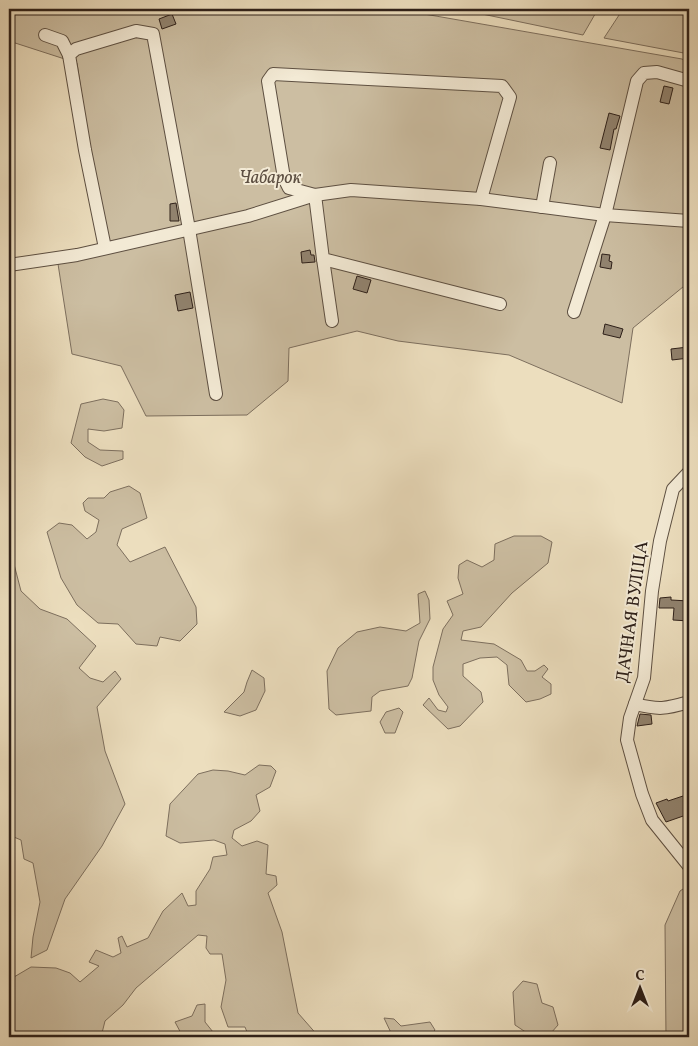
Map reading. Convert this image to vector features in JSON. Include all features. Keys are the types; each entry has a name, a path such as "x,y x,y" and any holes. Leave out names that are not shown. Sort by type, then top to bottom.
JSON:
{"street":[{"path":"70,55 76,49 136,30 153,34 189,229 216,394"},
{"path":"45,35 62,41 70,55 85,150 105,248"},
{"path":"574,312 605,215 637,81 644,73 657,72 689,81"},
{"path":"315,195 289,188 284,178 268,81 273,74 502,86 510,97 481,200"},
{"path":"542,207 550,163"},
{"path":"9,265 77,255 248,216 315,195 351,190 481,200 605,215 689,221"},
{"path":"315,195 332,321"},
{"path":"323,259 500,304"},
{"name":"ДАЧНАЯ ВУЛІЦА","path":"689,472 673,489 662,532 652,591 644,678 630,718 627,740 642,794 652,820 689,866"},
{"path":"635,704 656,709 689,702"}],"green space":[{"name":"Чабарок","path":"9,9 407,9 407,11 682,59 689,63 689,282 633,328 622,403 509,355 398,341 357,331 289,348 288,381 247,415 146,416 121,366 72,354 58,264 110,248 90,151 77,63 9,41"},
{"path":"458,9 598,9 583,35"},
{"path":"623,9 689,9 689,54 604,38"},
{"path":"103,399 118,402 124,410 122,428 104,431 88,429 88,442 100,450 123,451 123,459 102,466 85,457 71,443 81,404"},
{"path":"129,486 140,493 147,518 122,529 117,545 130,562 165,547 196,607 197,624 180,641 160,637 157,646 136,644 118,624 98,623 77,605 61,578 47,532 59,523 72,525 87,539 96,532 99,520 85,511 83,503 88,498 104,498 110,492"},
{"path":"514,536 541,536 552,542 548,563 512,593 481,627 463,631 461,640 494,644 521,660 527,671 535,671 544,665 548,669 542,677 551,684 551,694 526,702 509,685 507,665 497,657 480,658 463,664 463,676 481,692 483,702 460,726 448,729 423,705 429,698 438,710 446,712 448,707 439,695 433,680 433,667 443,629 453,615 447,601 463,594 458,578 459,565 467,560 482,567 494,560 495,544"},
{"path":"9,545 21,591 40,609 67,619 96,646 79,668 90,678 103,682 115,671 121,679 97,707 105,751 125,804 102,846 65,899 47,950 31,958 40,902 33,863 24,859 21,840 9,835"},
{"path":"425,591 429,600 430,619 419,641 412,678 408,686 380,691 372,697 371,711 336,715 329,709 327,671 338,648 357,632 380,627 406,631 420,623 418,594"},
{"path":"252,670 264,678 265,691 256,710 240,716 224,712 244,692"},
{"path":"399,708 403,712 395,733 385,733 380,722 386,712"},
{"path":"259,765 271,766 276,771 270,787 256,795 260,811 251,821 234,830 232,838 242,846 257,841 268,845 266,874 276,876 277,885 268,893 282,932 298,1013 319,1037 249,1037 245,1027 228,1027 221,1007 226,980 222,954 210,954 206,948 207,936 198,935 136,988 123,1005 105,1021 101,1037 9,1037 9,999 14,993 11,985 14,977 31,967 56,968 70,973 80,982 99,966 89,962 96,950 113,957 121,953 118,938 122,936 127,947 148,938 163,911 182,893 188,906 196,905 196,891 210,869 213,857 227,855 225,844 214,840 180,843 166,836 170,804 198,774 213,770 245,775"},
{"path":"689,885 689,1037 666,1037 665,925 680,891"},
{"path":"523,981 537,984 542,1003 553,1007 558,1025 551,1033 530,1035 515,1025 513,992"},
{"path":"205,1004 205,1022 217,1037 183,1037 175,1022 192,1016 197,1005"},
{"path":"384,1018 394,1019 401,1026 430,1022 435,1030 429,1037 393,1037"}],"building":[{"path":"172,14 176,24 162,29 159,19"},
{"path":"664,86 673,88 669,104 660,102"},
{"path":"609,113 620,116 616,129 614,129 610,150 600,148"},
{"path":"176,203 179,221 170,221 170,204"},
{"path":"310,250 311,255 314,255 315,262 302,263 301,252"},
{"path":"602,254 610,255 611,269 600,267"},
{"path":"357,276 371,280 367,293 353,289"},
{"path":"190,292 193,308 178,311 175,295"},
{"path":"605,324 623,329 620,338 603,334"},
{"path":"688,347 689,358 672,360 671,349"},
{"path":"671,597 671,600 689,601 689,621 673,620 674,608 659,608 660,598"},
{"path":"633,635 633,647 621,647 621,636"},
{"path":"640,714 651,715 652,724 637,726"},
{"path":"689,794 689,814 666,822 656,803"}]}
